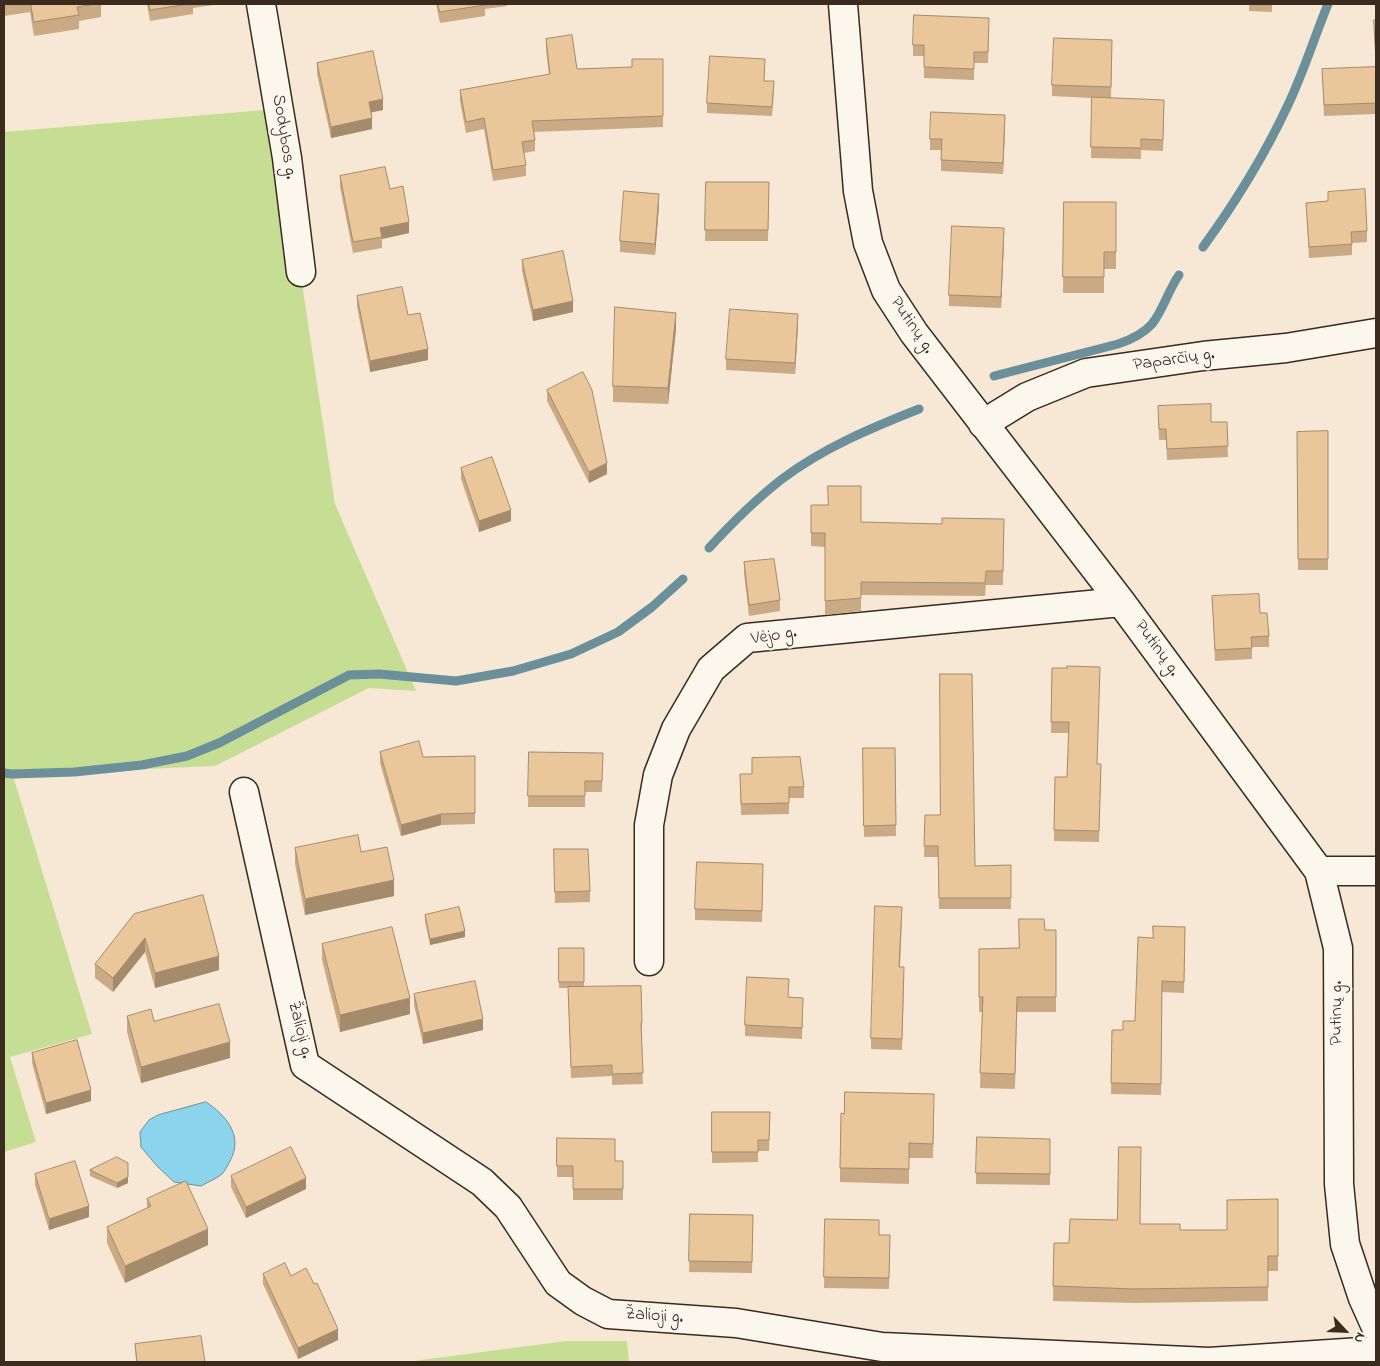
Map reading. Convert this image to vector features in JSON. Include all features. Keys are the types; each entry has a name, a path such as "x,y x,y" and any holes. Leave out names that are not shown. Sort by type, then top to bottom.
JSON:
{"street":[{"name":"Sodybos g.","path":"261,4 286,158 301,272"},
{"name":"Putinų g.","path":"843,4 858,191 868,243 886,290 914,333 1121,602 1320,871 1338,948 1339,1184 1345,1244 1363,1298 1376,1327"},
{"name":"Paparčių g.","path":"983,424 1027,397 1086,373 1203,356 1286,348 1376,333"},
{"name":"Vėjo g.","path":"649,961 649,825 658,775 676,729 711,669 747,638 1121,602"},
{"name":"Žalioji g.","path":"244,792 305,1065 482,1182 508,1207 558,1283 583,1301 608,1314 736,1323 882,1347 1209,1362 1376,1351"},
{"path":"1320,871 1376,871"}],"green space":[{"path":"276,109 335,504 416,691 369,688 215,766 74,772 14,779 92,1034 10,1057 36,1142 4,1152 4,132"},
{"path":"566,1341 627,1341 629,1362 406,1362"}],"water":[{"path":"206,1102 220,1113 231,1127 235,1143 234,1152 222,1174 201,1186 174,1182 141,1147 140,1132 149,1120 158,1115"}],"building":[{"path":"31,4 95,4 77,7 79,15 34,22"},
{"path":"149,4 189,4 150,10"},
{"path":"438,4 485,4 485,5 440,12"},
{"path":"914,15 989,18 988,52 974,52 974,69 924,67 924,45 913,45"},
{"path":"1374,20 1376,20 1376,60"},
{"path":"572,35 577,69 632,67 632,59 663,59 663,116 532,121 535,140 522,142 526,165 493,170 484,118 466,122 460,90 550,74 546,39"},
{"path":"1054,38 1112,40 1111,87 1052,85"},
{"path":"373,51 383,99 369,102 372,118 331,127 317,63"},
{"path":"710,56 765,59 764,81 774,81 772,107 707,103"},
{"path":"1376,67 1376,103 1324,105 1322,69"},
{"path":"1092,97 1164,100 1163,140 1141,139 1141,148 1091,147"},
{"path":"931,112 1005,115 1003,163 941,160 942,139 930,139"},
{"path":"385,167 390,189 403,186 409,222 380,228 382,237 353,242 340,176"},
{"path":"706,182 769,182 768,230 705,230"},
{"path":"1365,189 1367,231 1351,232 1352,244 1309,247 1306,203 1328,201 1328,192"},
{"path":"624,191 659,194 655,244 620,241"},
{"path":"1064,202 1116,202 1116,252 1104,252 1104,277 1063,277"},
{"path":"952,226 1004,228 1001,297 949,295"},
{"path":"563,251 573,301 533,310 522,260"},
{"path":"402,287 408,315 420,313 428,349 370,361 357,296"},
{"path":"615,307 676,313 668,388 613,386"},
{"path":"730,309 798,314 795,363 726,359"},
{"path":"583,372 592,390 607,463 589,472 547,390"},
{"path":"1211,404 1211,422 1227,422 1228,446 1167,449 1166,429 1159,429 1158,406"},
{"path":"1328,431 1328,559 1298,559 1297,432"},
{"path":"492,457 511,510 479,521 461,468"},
{"path":"828,486 861,486 861,522 942,524 942,518 1004,519 1003,571 986,571 985,583 861,582 861,598 825,601 825,533 811,533 811,505 828,505"},
{"path":"774,559 780,600 749,605 744,562"},
{"path":"1259,594 1260,613 1267,613 1269,636 1251,637 1252,648 1215,650 1212,596"},
{"path":"1067,666 1100,667 1097,764 1101,764 1099,831 1054,830 1055,777 1067,777 1069,722 1051,722 1052,668 1067,668"},
{"path":"940,674 972,674 975,866 1011,865 1011,898 939,898 938,846 924,846 925,815 940,815"},
{"path":"419,741 423,757 475,756 475,813 441,814 401,825 380,752"},
{"path":"863,748 895,748 896,825 864,826"},
{"path":"529,752 603,753 602,781 585,781 585,796 528,796"},
{"path":"800,757 804,787 789,787 789,803 741,804 740,774 752,774 752,758"},
{"path":"358,835 361,852 387,847 394,880 305,899 295,848"},
{"path":"554,849 588,849 590,891 555,892"},
{"path":"697,862 763,864 762,911 695,909"},
{"path":"203,895 219,956 155,973 145,938 113,978 95,964 134,914"},
{"path":"875,906 902,907 899,967 904,967 902,1039 871,1038"},
{"path":"459,907 465,931 430,939 425,915"},
{"path":"1019,919 1044,919 1045,930 1056,930 1056,997 1017,997 1015,1074 980,1073 983,997 979,997 979,949 1019,948"},
{"path":"1153,926 1185,927 1184,982 1162,981 1161,1084 1111,1083 1112,1030 1123,1030 1123,1021 1135,1021 1138,937 1153,938"},
{"path":"392,927 410,998 340,1015 322,944"},
{"path":"559,948 584,948 584,982 559,982"},
{"path":"747,977 789,979 788,997 803,998 802,1028 745,1025"},
{"path":"475,981 483,1019 423,1033 414,994"},
{"path":"641,986 643,1073 612,1074 612,1065 571,1067 568,987"},
{"path":"219,1004 230,1042 141,1067 127,1016 151,1009 154,1021"},
{"path":"77,1040 91,1090 46,1103 32,1053"},
{"path":"845,1092 934,1094 933,1144 909,1143 909,1169 840,1168 841,1113 844,1114"},
{"path":"712,1112 770,1112 769,1140 758,1140 758,1152 712,1152"},
{"path":"977,1137 1050,1139 1050,1174 976,1173"},
{"path":"557,1138 615,1139 615,1161 623,1161 623,1189 573,1189 573,1166 557,1166"},
{"path":"291,1147 306,1178 246,1207 231,1176"},
{"path":"1119,1147 1141,1147 1140,1224 1180,1224 1180,1230 1227,1230 1227,1200 1278,1199 1278,1256 1268,1256 1268,1287 1135,1289 1053,1286 1054,1243 1069,1243 1070,1219 1117,1220"},
{"path":"117,1157 128,1163 128,1177 117,1183 90,1170"},
{"path":"75,1161 89,1206 49,1219 35,1174"},
{"path":"186,1181 208,1229 125,1266 107,1227 151,1206 147,1199"},
{"path":"690,1214 753,1215 752,1262 689,1261"},
{"path":"825,1219 879,1220 879,1235 890,1235 889,1278 824,1277"},
{"path":"285,1263 291,1276 306,1268 314,1284 317,1283 338,1329 298,1348 263,1274"},
{"path":"201,1336 205,1362 137,1362 135,1344"}],"waterway":[{"path":"1203,247 1248,179 1269,143 1293,94 1328,4"},
{"path":"994,376 1127,341 1145,331 1156,319 1179,275"},
{"path":"709,548 753,504 798,468 848,439 919,409"},
{"path":"4,773 74,772 142,765 187,756 219,743 349,675 379,674 456,681 513,671 571,654 618,632 652,607 683,579"}]}
